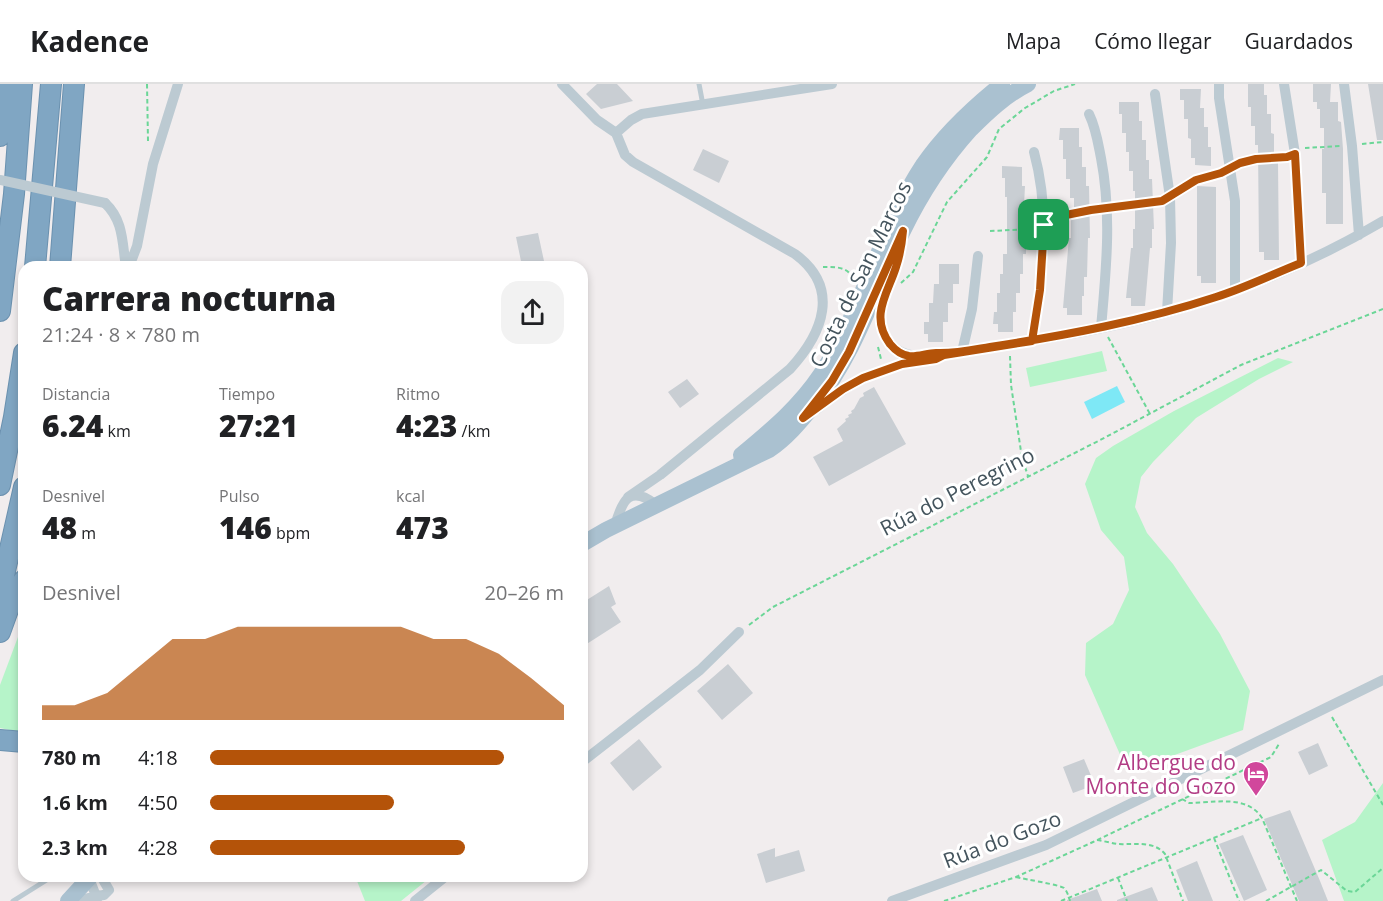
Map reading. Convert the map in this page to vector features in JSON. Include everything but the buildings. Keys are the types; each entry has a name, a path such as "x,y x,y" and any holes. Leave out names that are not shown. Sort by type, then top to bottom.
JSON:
{"highway":[{"path":"0,136 5,84"},
{"path":"0,311 13,204 22,84"},
{"path":"36,261 51,84"},
{"path":"60,261 74,84"},
{"path":"67,261 74,180 68,169"},
{"path":"0,485 18,386"},
{"path":"0,593 18,514"},
{"path":"0,632 13,596 18,589"},
{"path":"0,740 18,742"},
{"path":"0,754 18,755"}],"main road":[{"name":"Costa de San Marcos","path":"722,471 783,420 820,374 848,326 887,235 923,166 957,123 1002,84"},
{"path":"994,106 999,95 1015,84"},
{"name":"Costa de San Marcos","path":"588,541 652,501 777,444 803,418 832,381 849,352 903,231 944,160 994,106 1028,84"},
{"path":"68,901 89,882"}],"street":[{"path":"131,261 137,246 153,164 178,84"},
{"path":"562,84 597,120 616,133 625,155 633,162 795,254 811,268"},
{"path":"616,133 642,114 832,84"},
{"path":"1219,84 1219,98 1235,201 1235,290"},
{"path":"1284,84 1295,154 1301,263"},
{"path":"1344,84 1352,146 1359,235"},
{"path":"1155,94 1170,198 1171,243 1167,312"},
{"path":"1089,114 1095,126 1108,207 1106,279 1101,328"},
{"path":"1032,341 1040,290 1044,225 1038,166 1034,152"},
{"path":"0,180 105,203 115,212 119,222 127,261"},
{"path":"803,418 843,389 884,370 902,364 936,359 944,355 1101,328 1167,312 1235,290 1301,263 1383,221"},
{"path":"903,231 895,269 883,297 881,316 883,331 889,342 901,353 909,356 937,353 944,355"},
{"path":"962,352 972,309 978,256"},
{"name":"Costa de San Marcos","path":"628,497 660,475 790,369 805,353 818,328 823,302 820,285 811,268"},
{"name":"Costa de San Marcos","path":"652,501 648,492 660,475"},
{"name":"Costa de San Marcos","path":"628,497 637,495 652,501"},
{"path":"615,526 620,508 628,497"},
{"path":"588,757 700,670 739,632"},
{"name":"Rúa do Gozo","path":"892,901 1046,844 1094,823 1383,680"},
{"path":"96,882 102,897"},
{"path":"102,897 111,882"},
{"path":"415,901 439,882"},
{"path":"77,901 102,897"}],"lane":[{"path":"699,84 703,105"},
{"path":"13,901 43,882"}],"path":[{"path":"147,84 148,147 153,164"},
{"path":"899,285 912,272 947,202 987,157 999,129 1025,108 1054,91 1075,84"},
{"path":"990,231 1027,230 1066,215 1170,198 1196,180 1221,173 1240,163 1256,159 1287,157 1311,146 1352,146 1383,142"},
{"path":"811,268 841,268 850,273 853,281"},
{"name":"Rúa do Peregrino","path":"739,632 773,607 1150,414 1240,365 1383,309"},
{"path":"1108,339 1150,414"},
{"path":"878,345 884,370"},
{"path":"1010,356 1011,385 1022,458 1028,476"},
{"path":"1327,708 1383,805"},
{"path":"944,901 1016,877 1097,840 1271,757 1281,742"},
{"path":"1182,799 1189,803 1241,802 1258,810 1297,901"},
{"path":"1061,901 1262,818"},
{"path":"1214,838 1239,901"},
{"path":"1097,840 1151,845 1160,848 1183,901"},
{"path":"1266,901 1321,870 1347,891 1355,892 1383,868"},
{"path":"1016,877 1061,886 1070,899"},
{"path":"1118,878 1127,901"}],"green space":[{"path":"1102,351 1107,371 1030,387 1026,368"},
{"path":"1278,358 1293,362 1259,379 1196,418 1153,462 1141,477 1135,507 1147,533 1173,564 1220,634 1250,691 1243,730 1150,764 1122,759 1085,675 1086,643 1113,624 1129,590 1124,557 1101,530 1085,484 1096,458 1113,446 1174,411"},
{"path":"18,637 18,732 0,728 0,685"},
{"path":"1383,783 1383,901 1344,901 1322,840 1355,822"},
{"path":"357,882 425,882 401,901 365,901"}],"water":[{"path":"1117,386 1125,402 1092,419 1084,402"}],"place":[{"name":"Albergue do Monte do Gozo","path":"1256,797"}],"route":[{"path":"1044,225 1040,290 1032,341 944,355 936,359 902,364 874,373 843,389 803,418 832,381 849,352 903,231 895,269 883,297 881,316 883,331 894,349 901,353 909,356 937,353 944,355 962,352 1032,341 1101,328 1218,297 1301,263 1295,154 1240,163 1221,173 1196,180 1162,201 1108,207 1066,215 1044,225"}]}
